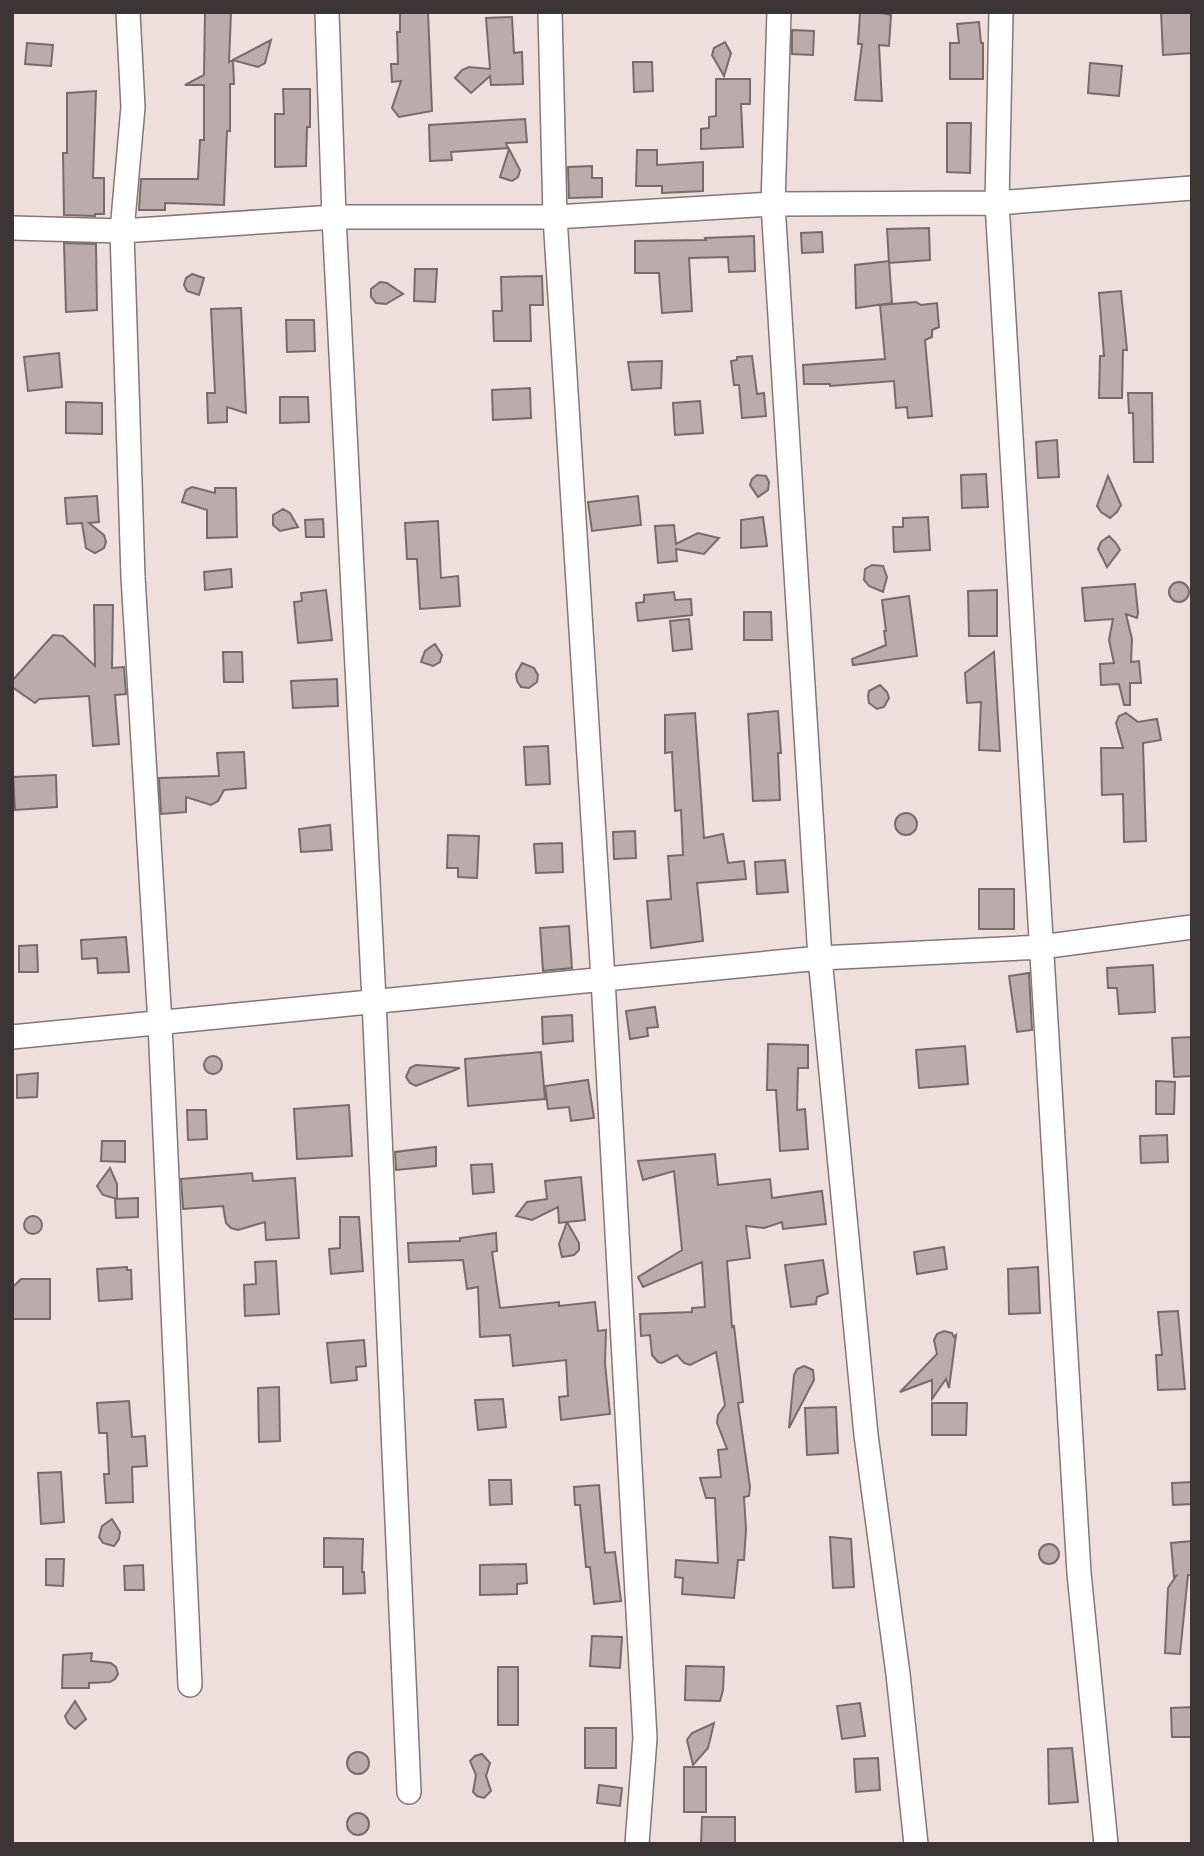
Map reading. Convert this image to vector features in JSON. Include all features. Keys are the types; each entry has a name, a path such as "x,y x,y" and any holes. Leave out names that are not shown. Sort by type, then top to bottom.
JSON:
{"street":[{"path":"128,12 134,107 122,231 133,578 160,1024 190,1685"},
{"path":"327,12 334,217 374,1000 409,1792"},
{"path":"550,12 555,217 603,979 645,1738 637,1844"},
{"path":"779,12 773,204 820,958 866,1435 898,1674 916,1844"},
{"path":"1001,12 997,202 1079,1573 1106,1844"},
{"path":"12,228 122,231 334,217 555,217 773,204 997,202 1192,188"},
{"path":"12,1037 820,958 1041,947 1192,927"}],"building":[{"path":"205,12 231,12 229,62 271,40 265,63 258,67 233,60 234,84 230,84 230,131 227,131 224,205 165,203 165,210 139,210 141,179 198,179 200,140 204,140 204,85 185,85 204,75"},
{"path":"400,12 428,12 432,111 399,117 392,108 401,81 392,82 391,64 398,64 397,32 400,32"},
{"path":"878,12 891,15 889,46 879,45 882,101 855,100 862,44 858,44 860,13"},
{"path":"1161,12 1192,12 1192,53 1163,55"},
{"path":"512,17 514,53 522,52 523,84 491,85 490,76 471,93 455,78 469,67 490,69 486,18"},
{"path":"979,22 983,43 983,79 950,79 950,43 959,43 957,24"},
{"path":"792,30 814,31 813,55 792,54"},
{"path":"725,42 731,53 724,76 712,55 714,48"},
{"path":"27,43 53,45 51,66 25,64"},
{"path":"633,62 652,62 653,91 634,92"},
{"path":"1090,63 1122,66 1119,96 1088,93"},
{"path":"716,79 750,79 750,104 741,104 743,147 701,149 701,129 709,128 709,117 716,116"},
{"path":"283,89 310,89 306,166 275,167 275,114 284,114"},
{"path":"96,91 93,178 104,178 104,214 64,215 63,153 67,153 67,93"},
{"path":"525,119 527,142 506,143 508,148 451,152 452,160 430,161 429,125"},
{"path":"947,123 971,123 970,173 947,172"},
{"path":"509,149 520,170 518,177 512,181 500,177"},
{"path":"637,150 657,150 657,165 703,162 703,191 662,193 662,186 636,186"},
{"path":"592,166 592,178 602,178 602,197 569,198 568,167"},
{"path":"929,228 930,260 889,263 887,229"},
{"path":"822,232 823,252 802,253 801,233"},
{"path":"754,236 755,271 729,272 728,257 689,258 692,311 662,313 659,273 635,273 635,241"},
{"path":"64,243 96,244 97,310 66,312"},
{"path":"889,261 892,303 856,308 855,265"},
{"path":"415,269 437,269 435,302 414,301"},
{"path":"192,274 204,278 199,295 187,291 184,285 186,278"},
{"path":"542,276 543,305 530,305 531,341 494,341 493,311 502,311 501,277"},
{"path":"380,282 387,283 403,294 386,304 376,303 371,297 371,289"},
{"path":"1121,291 1127,350 1123,350 1122,398 1099,398 1100,356 1104,356 1099,293"},
{"path":"916,302 921,305 937,303 939,327 932,330 932,337 925,340 932,416 908,418 907,407 896,408 894,381 830,386 804,384 803,365 885,359 880,305"},
{"path":"241,308 246,413 227,407 227,422 208,423 207,393 215,393 211,309"},
{"path":"286,320 314,320 315,351 287,352"},
{"path":"59,353 62,387 28,391 24,357"},
{"path":"752,356 757,394 764,393 766,416 742,418 739,385 734,385 731,361 737,360 737,357"},
{"path":"662,361 661,388 632,390 628,362"},
{"path":"530,388 531,418 493,420 492,390"},
{"path":"1128,393 1152,393 1153,462 1134,462 1133,413 1129,413"},
{"path":"280,397 308,397 309,422 280,423"},
{"path":"700,401 703,433 675,435 673,403"},
{"path":"66,402 102,403 102,434 66,433"},
{"path":"1057,440 1059,477 1038,478 1036,442"},
{"path":"986,474 988,507 962,508 961,475"},
{"path":"757,475 766,476 769,482 768,490 758,497 750,485"},
{"path":"1108,476 1121,505 1110,518 1097,506"},
{"path":"192,487 215,493 215,488 236,488 237,537 207,538 207,510 182,502 186,490"},
{"path":"97,496 99,522 89,523 104,535 106,542 104,548 95,553 86,548 82,523 67,524 65,498"},
{"path":"638,496 641,525 592,531 588,502"},
{"path":"283,509 290,513 298,527 280,531 273,525 273,515"},
{"path":"763,517 767,546 741,548 741,520"},
{"path":"928,517 930,550 894,552 893,527 903,527 903,518"},
{"path":"323,519 324,537 306,537 305,520"},
{"path":"438,521 441,578 458,576 460,606 420,609 417,559 407,559 405,523"},
{"path":"674,525 676,544 698,533 719,538 704,554 676,549 677,561 658,563 655,526"},
{"path":"1109,536 1120,550 1107,567 1098,549 1101,542"},
{"path":"872,565 883,566 887,577 883,592 869,586 864,580 865,569"},
{"path":"231,569 232,587 205,590 204,572"},
{"path":"1175,582 1183,582 1189,592 1183,602 1175,602 1169,596 1169,588"},
{"path":"1135,584 1137,618 1126,614 1132,639 1131,662 1139,661 1141,683 1130,683 1130,705 1124,705 1119,684 1101,685 1100,664 1114,663 1109,640 1113,619 1085,621 1082,588"},
{"path":"326,590 332,640 298,643 294,602 302,601 301,593"},
{"path":"997,590 997,636 969,636 968,591"},
{"path":"674,592 675,600 691,599 692,615 638,621 636,603 644,602 644,595"},
{"path":"909,596 917,656 853,665 852,659 886,645 882,600"},
{"path":"94,605 113,605 112,668 124,667 126,694 115,695 119,744 93,746 89,696 39,699 35,703 12,687 12,681 53,635 63,636 95,666"},
{"path":"744,612 771,612 772,640 744,640"},
{"path":"689,619 692,649 673,651 670,621"},
{"path":"435,644 442,655 440,662 433,666 421,662 425,651"},
{"path":"223,652 242,652 243,682 224,682"},
{"path":"994,652 1000,751 979,750 981,702 967,703 965,673"},
{"path":"522,663 534,668 538,675 537,682 529,688 521,687 517,681 516,674"},
{"path":"337,679 338,706 293,708 291,681"},
{"path":"880,685 889,698 884,707 877,709 869,703 868,696 869,691"},
{"path":"778,711 780,800 753,801 748,714"},
{"path":"695,713 704,838 723,834 728,863 744,861 746,879 697,883 703,941 651,948 647,901 671,899 668,856 683,855 681,810 675,811 672,752 665,753 665,715"},
{"path":"1126,713 1138,722 1157,719 1161,740 1143,743 1146,841 1124,842 1123,794 1102,795 1101,748 1123,748 1116,723 1119,716"},
{"path":"548,746 550,784 526,785 524,747"},
{"path":"244,752 246,788 224,790 218,801 211,805 186,797 186,812 161,814 159,778 219,776 217,753"},
{"path":"56,775 57,807 15,810 13,777"},
{"path":"906,813 914,816 917,824 914,832 906,835 898,832 895,824 898,816"},
{"path":"330,825 332,850 301,852 299,829"},
{"path":"635,831 636,858 614,859 613,832"},
{"path":"448,835 479,836 477,878 458,877 458,868 447,868"},
{"path":"562,843 563,872 536,873 534,844"},
{"path":"785,860 788,892 757,894 755,862"},
{"path":"979,889 1014,889 1014,929 979,929"},
{"path":"569,926 572,968 543,971 540,928"},
{"path":"126,937 129,972 98,973 97,958 82,959 81,940"},
{"path":"37,945 38,972 19,972 19,946"},
{"path":"1153,965 1155,1012 1119,1014 1117,988 1108,988 1107,968"},
{"path":"1029,973 1032,1030 1017,1032 1009,976"},
{"path":"655,1007 658,1027 647,1028 648,1036 630,1039 626,1011"},
{"path":"572,1015 573,1041 543,1044 542,1017"},
{"path":"1192,1037 1192,1076 1174,1077 1172,1038"},
{"path":"768,1044 808,1045 808,1068 798,1068 797,1110 805,1109 808,1149 780,1151 776,1090 767,1090"},
{"path":"965,1046 968,1084 919,1088 916,1050"},
{"path":"541,1052 545,1099 468,1106 465,1059"},
{"path":"209,1056 217,1056 222,1065 220,1072 209,1074 204,1069 204,1061"},
{"path":"416,1065 460,1068 416,1086 406,1077 410,1068"},
{"path":"38,1073 37,1097 17,1098 17,1075"},
{"path":"588,1080 594,1118 571,1121 569,1107 548,1109 545,1086"},
{"path":"1156,1081 1175,1082 1174,1114 1156,1114"},
{"path":"349,1105 352,1156 297,1159 294,1109"},
{"path":"187,1110 206,1110 207,1139 188,1140"},
{"path":"1167,1135 1168,1162 1141,1163 1140,1136"},
{"path":"102,1141 125,1141 125,1162 101,1161"},
{"path":"436,1147 436,1166 396,1170 395,1152"},
{"path":"715,1154 718,1185 770,1179 772,1198 822,1191 826,1224 783,1229 782,1222 764,1228 746,1226 750,1258 727,1261 732,1327 734,1326 743,1402 738,1403 750,1487 749,1496 744,1497 744,1560 738,1560 734,1598 682,1594 683,1578 675,1577 676,1560 718,1563 715,1498 706,1498 700,1478 721,1477 718,1450 727,1449 717,1423 718,1415 725,1405 716,1352 690,1365 677,1355 662,1363 652,1355 650,1335 641,1336 640,1314 692,1312 692,1308 705,1307 702,1262 643,1287 638,1277 682,1250 674,1171 643,1180 638,1161"},
{"path":"492,1164 494,1192 473,1194 471,1165"},
{"path":"110,1168 117,1184 117,1199 103,1195 97,1186"},
{"path":"252,1173 253,1181 295,1178 299,1238 266,1240 265,1222 238,1230 231,1228 226,1223 223,1206 183,1209 181,1179"},
{"path":"581,1177 585,1220 559,1223 558,1207 532,1220 516,1216 527,1202 547,1199 545,1181"},
{"path":"138,1198 138,1217 116,1218 115,1199"},
{"path":"29,1216 37,1216 42,1225 40,1232 29,1234 24,1229 24,1221"},
{"path":"340,1217 359,1217 363,1271 331,1274 329,1249 340,1248"},
{"path":"567,1222 579,1243 579,1250 574,1255 562,1257 559,1244"},
{"path":"496,1233 497,1251 492,1252 500,1308 559,1302 559,1306 595,1302 598,1331 606,1330 605,1363 610,1414 561,1420 559,1397 568,1396 566,1360 513,1366 510,1335 480,1337 478,1287 467,1289 463,1260 409,1262 408,1243 460,1241 460,1238"},
{"path":"944,1247 947,1269 917,1274 914,1252"},
{"path":"823,1260 828,1293 817,1297 816,1304 791,1307 785,1265"},
{"path":"276,1261 279,1314 245,1316 244,1285 256,1284 255,1262"},
{"path":"127,1267 127,1270 131,1270 132,1299 99,1301 97,1269"},
{"path":"1038,1267 1040,1313 1009,1314 1008,1269"},
{"path":"21,1279 50,1279 50,1319 12,1319 12,1288"},
{"path":"1178,1311 1185,1389 1158,1390 1156,1355 1162,1355 1158,1312"},
{"path":"944,1331 952,1333 954,1337 956,1335 949,1388 946,1379 932,1399 932,1380 900,1392 937,1354 934,1340 937,1334"},
{"path":"364,1340 366,1366 356,1367 357,1380 331,1383 327,1343"},
{"path":"804,1366 813,1370 814,1380 789,1428 794,1375 797,1369"},
{"path":"279,1387 280,1441 259,1442 258,1388"},
{"path":"503,1399 506,1427 478,1430 475,1400"},
{"path":"129,1401 132,1437 145,1436 147,1466 132,1467 133,1502 106,1503 104,1474 109,1474 107,1433 99,1433 97,1403"},
{"path":"932,1403 967,1403 966,1435 932,1435"},
{"path":"836,1407 838,1453 807,1455 805,1408"},
{"path":"61,1472 64,1522 41,1524 38,1473"},
{"path":"489,1480 511,1480 512,1504 490,1505"},
{"path":"1192,1482 1192,1504 1173,1505 1172,1483"},
{"path":"599,1485 605,1553 615,1552 621,1601 594,1604 590,1567 586,1567 580,1505 575,1505 574,1487"},
{"path":"112,1519 120,1532 114,1546 103,1543 99,1537 102,1526"},
{"path":"830,1537 851,1539 854,1587 833,1588"},
{"path":"324,1538 363,1539 362,1572 365,1593 343,1594 343,1567 324,1567"},
{"path":"1192,1541 1192,1575 1188,1575 1180,1654 1165,1653 1168,1588 1176,1576 1174,1577 1171,1543"},
{"path":"1045,1544 1053,1544 1059,1554 1053,1564 1045,1564 1039,1558 1039,1550"},
{"path":"46,1559 64,1559 63,1586 46,1585"},
{"path":"526,1564 527,1583 517,1584 517,1594 480,1595 480,1565"},
{"path":"143,1565 144,1590 125,1590 124,1566"},
{"path":"592,1636 622,1637 620,1668 590,1666"},
{"path":"92,1653 91,1661 111,1663 116,1667 118,1674 115,1679 110,1682 89,1683 89,1688 62,1688 63,1655"},
{"path":"686,1666 724,1667 720,1701 685,1700"},
{"path":"498,1667 518,1667 518,1725 498,1725"},
{"path":"75,1701 86,1719 75,1729 65,1716"},
{"path":"860,1703 865,1736 842,1739 837,1706"},
{"path":"1192,1707 1192,1737 1172,1737 1171,1708"},
{"path":"714,1723 708,1748 693,1765 687,1740 692,1733"},
{"path":"585,1728 616,1728 616,1768 585,1768"},
{"path":"1072,1748 1078,1802 1049,1804 1048,1749"},
{"path":"358,1752 366,1755 369,1763 366,1771 358,1774 350,1771 347,1763 350,1755"},
{"path":"482,1754 490,1763 486,1776 491,1791 484,1798 473,1792 476,1775 470,1761"},
{"path":"878,1758 880,1790 856,1792 854,1759"},
{"path":"684,1767 706,1767 706,1812 684,1812"},
{"path":"599,1785 622,1788 620,1806 597,1803"},
{"path":"358,1813 366,1816 369,1824 366,1832 358,1835 350,1832 347,1824 350,1816"},
{"path":"702,1817 735,1817 735,1844 701,1844"}]}
